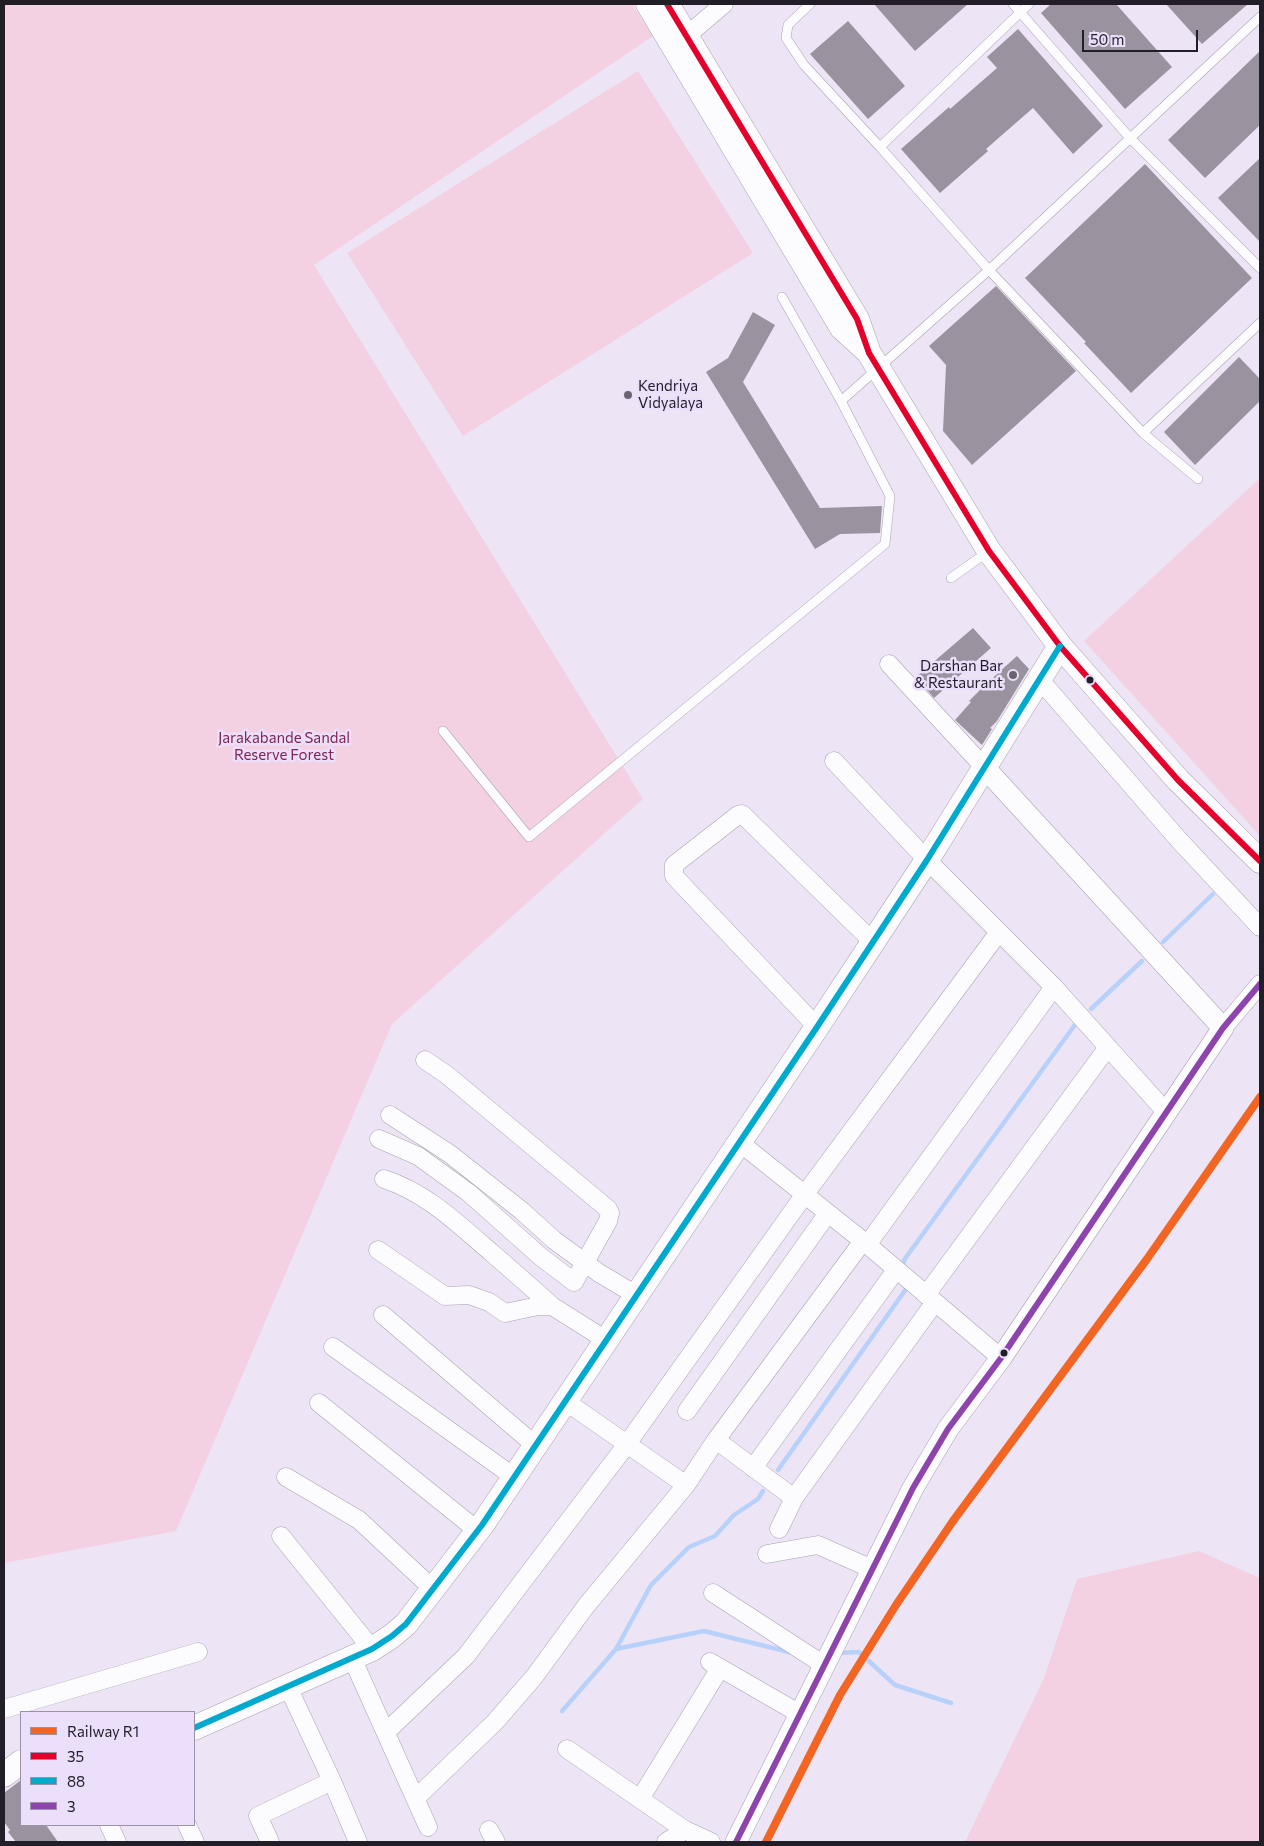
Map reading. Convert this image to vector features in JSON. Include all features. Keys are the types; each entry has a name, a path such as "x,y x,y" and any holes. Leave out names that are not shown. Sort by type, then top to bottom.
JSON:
{"main road":[{"path":"648,4 680,42 857,319 874,361 989,550 1060,646 1178,780 1260,861"},
{"path":"667,4 680,42"},
{"path":"195,1728 362,1653 392,1636 406,1624 478,1531 817,1027 927,860 1060,646"},
{"path":"4,1775 20,1763"}],"street":[{"path":"680,42 724,4"},
{"path":"889,664 1223,1028"},
{"path":"1040,680 1178,839 1260,926"},
{"path":"834,761 927,860 1054,987 1166,1112"},
{"path":"817,1027 674,876 674,865 738,814 742,814 872,941"},
{"path":"386,1732 466,1656 627,1444 805,1194 999,932"},
{"path":"736,1842 912,1488 948,1429 1001,1358 1223,1028 1260,984"},
{"path":"416,1798 495,1722 534,1677 586,1606 686,1485 716,1440 865,1243 1054,987"},
{"path":"778,1529 794,1498 1108,1047"},
{"path":"379,1139 418,1156 469,1193 541,1257 574,1282 586,1264 608,1221 610,1213 608,1209 447,1075 425,1060"},
{"path":"390,1115 450,1154 586,1264 636,1295"},
{"path":"739,1142 865,1243 1001,1358"},
{"path":"384,1179 401,1184 445,1212 552,1306 606,1340"},
{"path":"687,1411 828,1213"},
{"path":"378,1250 445,1296 469,1295 489,1302 505,1313 538,1306 552,1306"},
{"path":"753,1468 896,1270"},
{"path":"382,1315 536,1446"},
{"path":"334,1347 514,1478"},
{"path":"566,1401 686,1485"},
{"path":"319,1403 478,1531"},
{"path":"716,1440 794,1498"},
{"path":"286,1477 359,1520 433,1589"},
{"path":"281,1536 362,1653 386,1732 428,1827"},
{"path":"767,1554 818,1545 872,1570"},
{"path":"713,1593 824,1665"},
{"path":"4,1709 198,1652"},
{"path":"640,1799 715,1665 800,1714"},
{"path":"288,1687 358,1842"},
{"path":"567,1749 685,1830 711,1842"},
{"path":"270,1842 258,1816 332,1781"},
{"path":"109,1826 117,1842"},
{"path":"188,1826 195,1842"},
{"path":"666,1842 685,1830"}],"lane":[{"path":"810,4 788,25 786,38 804,65 880,147 988,270 1143,433 1198,478"},
{"path":"1013,4 1130,138 1260,268"},
{"path":"880,147 1029,4"},
{"path":"841,401 874,361 988,270 1260,18"},
{"path":"443,730 529,836 885,544 890,496 841,401 782,297"},
{"path":"1143,433 1260,323"},
{"path":"951,578 989,550"}],"green space":[{"name":"Jarakabande Sandal Reserve Forest","path":"4,4 632,4 653,36 314,265 643,799 392,1024 176,1531 4,1563"},
{"path":"638,71 753,253 463,436 347,253"},
{"path":"1260,478 1260,836 1084,641"},
{"path":"1199,1551 1260,1578 1260,1842 965,1842 1044,1678 1077,1579"}],"building":[{"path":"874,4 968,4 915,51"},
{"path":"1051,4 1116,4 1172,67 1125,109 1041,13"},
{"path":"1166,4 1248,4 1202,44"},
{"path":"848,21 905,86 868,119 810,54"},
{"path":"1018,29 1103,126 1073,154 1033,108 940,193 901,149 997,68 987,57"},
{"path":"1260,51 1260,125 1205,178 1168,140"},
{"path":"1260,158 1260,242 1218,198"},
{"path":"1145,164 1252,278 1131,393 1025,278"},
{"path":"996,286 1076,371 972,465 943,431 946,365 929,346"},
{"path":"753,312 775,325 743,382 820,508 882,506 880,533 840,534 815,549 706,372 728,358"},
{"path":"1239,357 1260,379 1260,401 1195,465 1164,432"},
{"path":"973,628 991,648 934,698 916,677"},
{"path":"1017,656 1029,669 997,721 990,728 992,729 982,745 955,720 971,702 969,701"},
{"path":"20,1781 20,1826 47,1826 58,1842 16,1842 8,1832 10,1830 4,1822 4,1793"}],"waterway":[{"path":"1163,942 1213,894"},
{"path":"1091,1009 1142,961"},
{"path":"904,1262 1077,1022"},
{"path":"778,1470 906,1289"},
{"path":"562,1711 616,1649 651,1585 689,1547 715,1536 734,1515 758,1499 763,1491"},
{"path":"616,1649 704,1631 793,1653"},
{"path":"838,1653 859,1652 895,1685 951,1703"}],"rail line":[{"name":"R1","path":"766,1842 840,1695 896,1605 953,1521 1147,1259 1260,1097"}],"transit line":[{"name":"35","path":"667,4 857,319 869,353 989,551 1060,646 1178,780 1260,861"},
{"name":"88","path":"195,1728 372,1649 406,1624 482,1525 817,1027 927,860 1060,646"},
{"name":"3","path":"736,1842 913,1488 948,1429 1001,1358 1223,1028 1260,984"}],"place":[{"name":"Kendriya Vidyalaya","path":"628,395"},
{"name":"Darshan Bar & Restaurant","path":"1013,675"}]}
